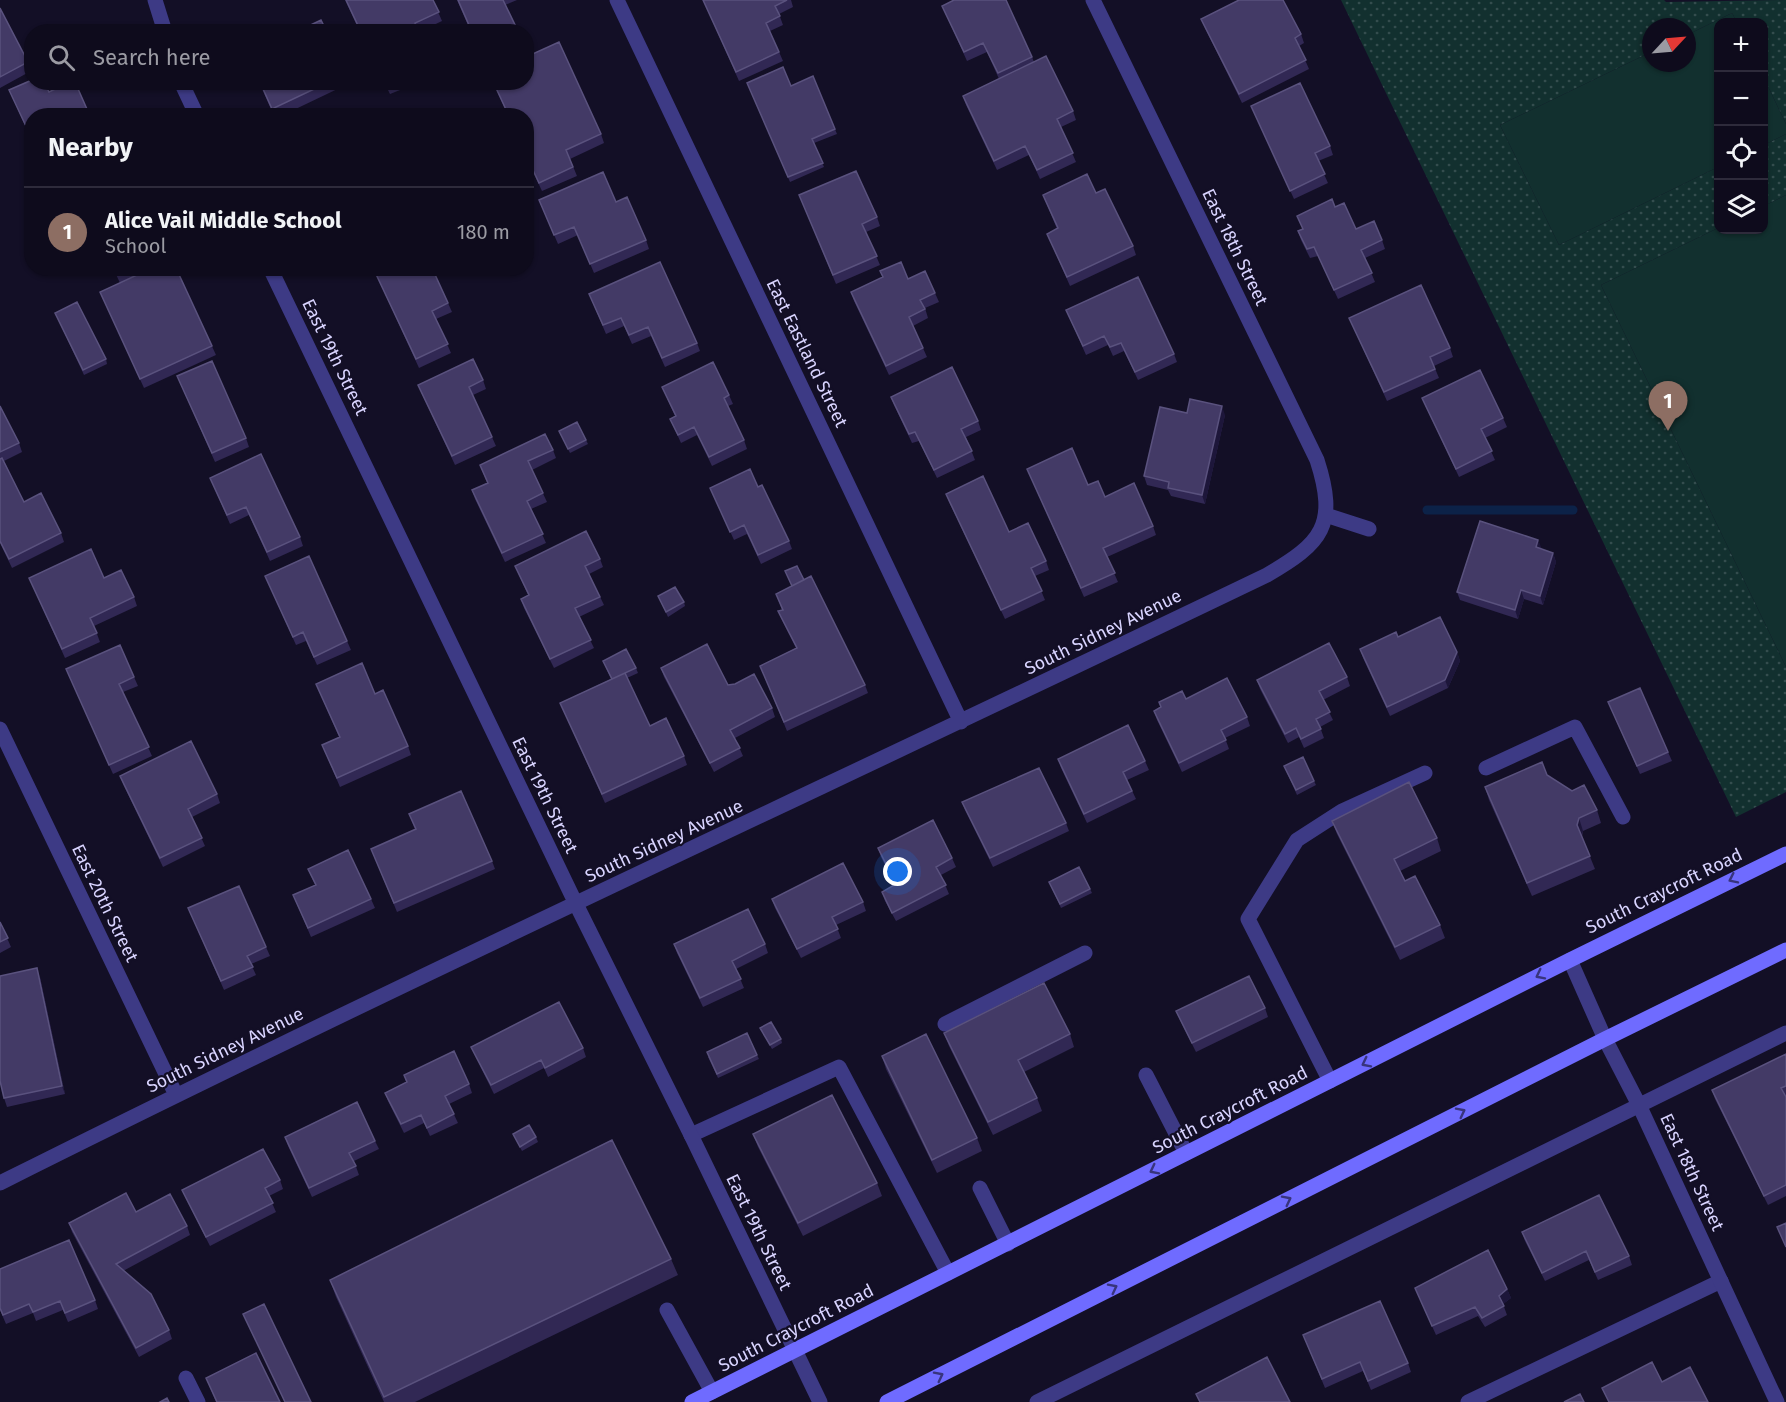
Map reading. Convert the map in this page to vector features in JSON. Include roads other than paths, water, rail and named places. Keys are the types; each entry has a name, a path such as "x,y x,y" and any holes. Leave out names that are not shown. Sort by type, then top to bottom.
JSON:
{"main road":[{"name":"South Craycroft Road","path":"692,1402 1570,960 1786,854"},
{"path":"887,1402 1786,950"}],"street":[{"path":"155,0 162,24"},
{"name":"East Eastland Street","path":"617,0 961,722"},
{"name":"East 18th Street","path":"1094,0 1317,460 1324,484 1326,515"},
{"path":"185,90 193,108"},
{"name":"East 19th Street","path":"274,276 576,904 820,1402"},
{"path":"1326,515 1369,529"},
{"name":"South Sidney Avenue","path":"0,1183 176,1095 961,722 1277,569 1297,558 1315,541 1326,515"},
{"path":"1486,768 1575,727 1623,818"},
{"name":"East 20th Street","path":"0,729 176,1095"},
{"path":"1330,1081 1248,920 1298,840 1342,811 1425,773"},
{"path":"945,1024 1085,953"},
{"name":"East 18th Street","path":"1570,960 1605,1039 1639,1105 1777,1402"},
{"path":"1037,1402 1786,1034"},
{"path":"691,1135 839,1067 948,1273"},
{"path":"1146,1075 1186,1153"},
{"path":"980,1188 1008,1244"},
{"path":"1468,1402 1721,1281"},
{"path":"667,1310 712,1392"},
{"path":"186,1378 198,1402"}],"waterway":[{"path":"1427,510 1573,510"}],"place":[{"name":"Alice Vail Middle School","path":"1668,431"}]}
